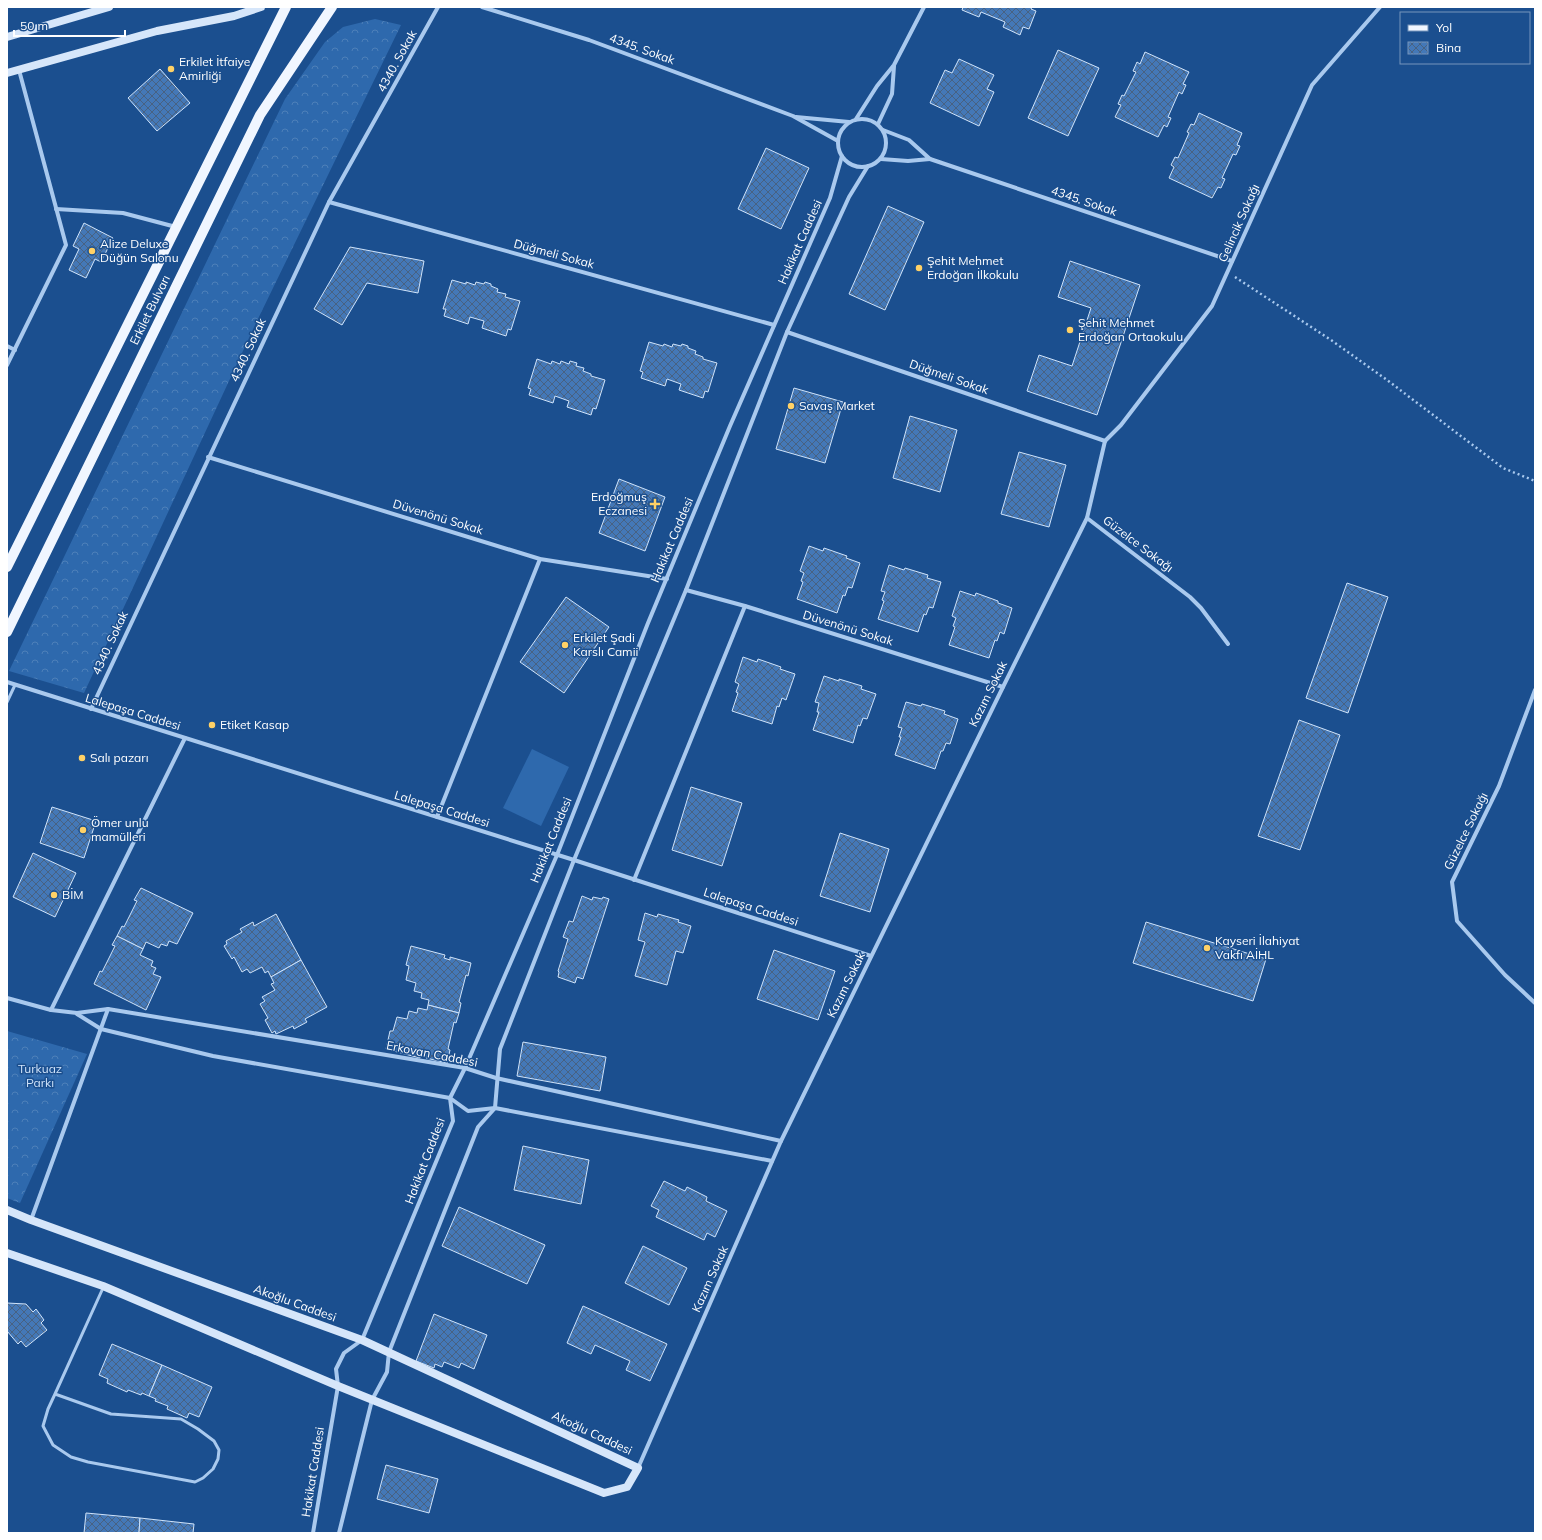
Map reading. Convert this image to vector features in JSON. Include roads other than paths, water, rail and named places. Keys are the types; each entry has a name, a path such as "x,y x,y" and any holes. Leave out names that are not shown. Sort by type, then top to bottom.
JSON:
{"main road":[{"name":"Erkilet Bulvarı","path":"7,567 286,7"},
{"name":"Erkilet Bulvarı","path":"7,632 260,115 332,7"}],"street":[{"path":"7,37 109,7"},
{"path":"7,73 157,31 234,16 261,7"},
{"name":"4340. Sokak","path":"91,709 329,202 438,7"},
{"name":"4345. Sokak","path":"482,7 589,40 793,116 838,141"},
{"path":"856,119 877,86 894,65 924,7"},
{"name":"Gelincik Sokağı","path":"1105,441 1121,425 1212,306 1312,85 1380,7"},
{"path":"878,124 892,94 894,65"},
{"path":"7,365 66,246 19,70"},
{"name":"4345. Sokak","path":"793,116 849,122"},
{"path":"856,119 871,120 878,124 886,137 885,152 881,159 868,166 860,167 853,165 842,156 839,149 838,141 840,134 849,122 856,119"},
{"name":"4345. Sokak","path":"883,130 909,140 930,159"},
{"name":"Hakikat Caddesi","path":"313,1533 338,1386 336,1369 344,1352 362,1340 453,1122 450,1098 465,1068 557,855 727,433 830,198 842,156"},
{"name":"4345. Sokak","path":"881,159 930,159 1232,261"},
{"path":"339,1533 372,1400 388,1372 389,1352 478,1127 495,1108 496,1078 500,1049 574,860 686,590 787,332 849,197 868,166"},
{"name":"Düğmeli Sokak","path":"329,202 774,325"},
{"path":"56,209 123,213 176,227"},
{"name":"Düğmeli Sokak","path":"787,332 1105,441"},
{"path":"7,346 15,350"},
{"name":"Güzelce Sokağı","path":"1105,441 1088,518 1190,597 1201,608 1228,644"},
{"name":"Düvenönü Sokak","path":"208,457 540,559 667,579"},
{"name":"Kazım Sokak","path":"638,1468 781,1141 1003,687 1088,518"},
{"path":"437,817 540,559"},
{"name":"Düvenönü Sokak","path":"686,590 745,606 1003,687"},
{"path":"634,880 745,606"},
{"name":"Lalepaşa Caddesi","path":"7,682 574,860 871,956"},
{"name":"Güzelce Sokağı","path":"1535,690 1499,786 1452,882 1457,921 1505,975 1535,1003"},
{"path":"51,1010 185,738"},
{"name":"Erkovan Caddesi","path":"7,998 51,1010 77,1013 108,1009 465,1068 496,1078 781,1141"},
{"path":"31,1220 108,1009"},
{"name":"Erkovan Caddesi","path":"77,1013 101,1029 213,1056 450,1098 468,1111 495,1108 772,1161"},
{"name":"Akoğlu Caddesi","path":"7,1210 362,1340 638,1468 627,1487 604,1493 338,1386 103,1286 7,1254"}],"lane":[{"path":"7,702 15,685"},
{"path":"55,1394 111,1414 181,1419 214,1441 219,1450 218,1459 213,1469 204,1478 195,1482 88,1462 71,1457 53,1445 44,1426 48,1409 103,1286"}],"place":[{"name":"Erkilet İtfaiye Amirliği","path":"171,69"},
{"name":"Alize Deluxe Düğün Salonu","path":"92,251"},
{"name":"Şehit Mehmet Erdoğan İlkokulu","path":"919,268"},
{"name":"Şehit Mehmet Erdoğan Ortaokulu","path":"1070,330"},
{"name":"Savaş Market","path":"791,406"},
{"name":"Erdoğmuş Eczanesi","path":"655,504"},
{"name":"Erkilet Şadi Karslı Camii","path":"565,645"},
{"name":"Etiket Kasap","path":"212,725"},
{"name":"Salı pazarı","path":"82,758"},
{"name":"Ömer unlu mamülleri","path":"83,830"},
{"name":"BİM","path":"54,895"},
{"name":"Kayseri İlahiyat Vakfı AİHL","path":"1207,948"}],"park label":[{"name":"Turkuaz Parkı","path":"40,1076"}]}
